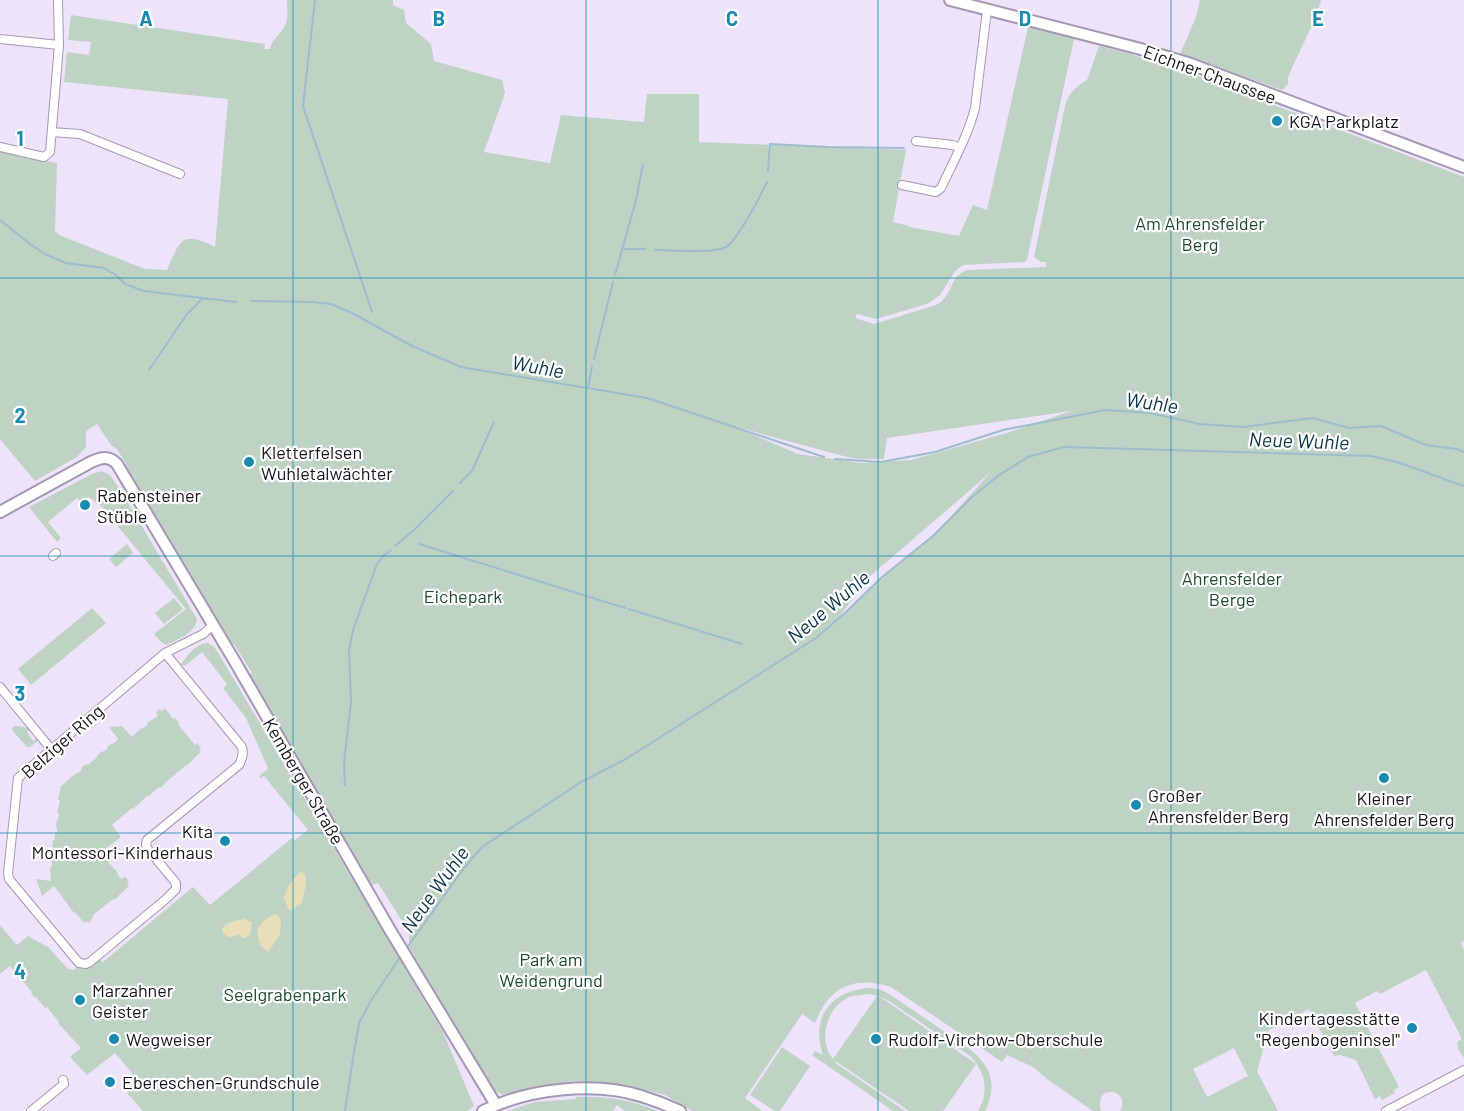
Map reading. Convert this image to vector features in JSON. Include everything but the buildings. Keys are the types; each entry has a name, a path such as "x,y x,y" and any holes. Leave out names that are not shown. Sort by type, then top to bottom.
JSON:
{"main road":[{"name":"Eichner Chaussee","path":"950,0 1188,63 1464,167"},
{"name":"Kemberger Straße","path":"0,512 91,462 107,458 117,464 234,660 393,935 496,1105"},
{"path":"483,1111 506,1101 571,1089 610,1090 640,1095 680,1111"}],"street":[{"path":"0,147 44,157 50,152 59,45 58,0"},
{"path":"902,185 936,192 941,188 973,117 987,10"},
{"path":"0,39 59,45"},
{"path":"52,132 80,134 180,174"},
{"path":"916,141 953,145 960,148"},
{"name":"Belziger Ring","path":"165,653 242,747 242,757 239,765 147,840 147,848 176,883 176,889 87,964 79,963 9,879 18,778 165,653 212,626"},
{"path":"0,687 51,749"},
{"path":"1386,1111 1464,1070"},
{"path":"31,1111 64,1083 63,1080"}],"green space":[{"path":"287,0 393,0 393,5 404,10 406,23 431,44 434,61 502,80 505,93 484,152 550,163 561,115 644,122 647,94 699,94 699,142 906,150 893,222 959,236 973,205 987,210 1028,27 1074,39 1025,262 963,265 955,271 940,295 927,304 876,319 857,314 855,318 874,324 936,305 946,297 957,277 967,270 1046,267 1046,262 1041,262 1034,257 1065,106 1073,91 1087,80 1099,46 1187,72 1464,177 1464,941 1461,943 1464,950 1464,1057 1457,1042 1462,1039 1426,970 1380,994 1377,991 1355,1003 1399,1087 1394,1090 1395,1093 1382,1100 1380,1096 1375,1099 1356,1060 1340,1055 1334,1056 1309,1009 1269,1030 1257,1071 1278,1111 1120,1111 1121,1098 1117,1094 1107,1092 1102,1096 1100,1102 1101,1111 1093,1111 1033,1067 1007,1055 1002,1062 891,987 865,982 844,987 835,993 828,1000 815,1023 802,1014 745,1098 762,1111 692,1111 665,1095 626,1085 574,1081 503,1095 492,1089 409,947 409,932 378,883 372,885 248,675 252,673 234,644 231,646 131,478 117,449 111,445 97,424 86,431 86,447 77,457 35,481 0,439 0,152 57,163 55,231 59,235 145,269 167,270 179,245 189,239 215,247 228,99 64,82 67,52 89,55 91,42 68,40 71,15 265,44 264,49 270,49 286,22","holes":["1071,411 1010,432 911,460 861,463 798,454 733,426 847,457 884,459 887,438","991,472 933,536 882,577 839,617 868,578","1234,1048 1248,1076 1207,1097 1193,1069"]},
{"path":"1200,0 1321,0 1317,14 1288,77 1288,84 1282,90 1180,54 1196,17"},
{"path":"102,471 110,475 121,491 197,619 193,629 166,645 154,634 186,609 101,506 89,497 82,502 77,498 48,522 61,538 57,542 29,507"},
{"path":"127,544 133,553 116,567 109,559"},
{"path":"174,598 183,609 164,624 155,613"},
{"path":"92,608 106,623 31,685 18,669"},
{"name":"Seelgrabenpark","path":"208,643 217,651 443,1032 474,1106 467,1111 143,1111 127,1093 131,1089 124,1080 132,1073 115,1053 87,1075 70,1057 81,1048 47,1007 45,1008 35,998 10,966 0,974 0,925 17,945 28,936 48,947 68,969 86,968 99,959 103,962 193,887 210,905 292,838 295,840 308,830 264,776 261,778 259,776 268,768 246,718 223,688 227,684 202,652 186,665 180,666 195,648"},
{"path":"165,708 195,745 197,743 201,752 165,784 112,825 121,837 100,853 121,879 125,877 129,881 127,883 129,886 92,916 93,918 88,923 87,921 84,923 54,886 42,896 36,879 51,881 50,867 52,867 54,847 52,847 55,833 57,833 59,813 57,813 60,800 58,800 61,786 118,739 109,727 122,726 132,737 158,716 156,713 160,709 162,711"},
{"path":"16,726 29,728 27,732 33,741 37,738 39,740 27,747 12,730"},
{"path":"879,989 891,995 974,1053 989,1072 990,1096 985,1111 978,1111 984,1096 984,1082 979,1068 975,1062 970,1056 879,996 976,1064 943,1111 909,1111 834,1060 905,1111 893,1111 812,1055 815,1051 823,1055 819,1029 827,1008 844,994 856,990","holes":["869,994 877,996 833,1059 828,1051 825,1034 835,1008 849,997"]},
{"path":"782,1047 810,1066 780,1111 775,1111 750,1095"},
{"path":"576,1097 618,1100 658,1111 625,1111 617,1105 613,1111 507,1111 535,1102 576,1099"}],"sand":[{"path":"301,872 305,874 306,883 302,903 290,911 284,899 285,895 292,881"},
{"path":"276,914 281,919 280,935 268,952 260,945 257,930 265,920"},
{"path":"244,919 252,922 250,934 245,938 239,934 227,937 222,931 228,923"}],"waterway":[{"path":"315,0 303,106 372,312"},
{"path":"768,171 770,144 904,148"},
{"path":"615,275 636,200 643,164"},
{"path":"655,250 702,251 726,247 742,227 767,182"},
{"name":"Wuhle","path":"0,220 45,254 66,263 104,268 125,284 144,291 236,302"},
{"path":"622,248 645,249"},
{"path":"594,359 613,282"},
{"path":"149,370 187,314 203,298"},
{"name":"Wuhle","path":"252,301 331,304 412,346 461,367 647,398 824,457"},
{"path":"588,388 592,367"},
{"name":"Wuhle","path":"835,459 881,462 935,452 1003,430 1105,410 1150,413 1200,424 1244,427 1313,418 1349,428 1381,426 1426,445 1464,452"},
{"path":"460,483 472,471 494,422"},
{"name":"Neue Wuhle","path":"406,949 464,868 482,847 581,782 626,759 816,638 882,577 933,536 972,497 999,475 1028,457 1064,447 1371,456 1397,462 1464,486"},
{"path":"395,546 453,491"},
{"path":"419,544 625,608"},
{"path":"345,785 344,763 351,701 349,651 353,630 377,564 391,550"},
{"path":"629,609 742,644"},
{"name":"Neue Wuhle","path":"345,1111 359,1023 401,956"}],"place":[{"name":"KGA Parkplatz","path":"1277,121"},
{"name":"Kletterfelsen Wuhletalwächter","path":"249,462"},
{"name":"Rabensteiner Stüble","path":"85,505"},
{"name":"Kleiner Ahrensfelder Berg","path":"1384,778"},
{"name":"Großer Ahrensfelder Berg","path":"1136,805"},
{"name":"Kita Montessori-Kinderhaus","path":"225,841"},
{"name":"Marzahner Geister","path":"80,1000"},
{"name":"Kindertagesstätte \"Regenbogeninsel\"","path":"1412,1028"},
{"name":"Wegweiser","path":"114,1039"},
{"name":"Rudolf-Virchow-Oberschule","path":"876,1039"},
{"name":"Ebereschen-Grundschule","path":"110,1082"}],"park label":[{"name":"Am Ahrensfelder Berg","path":"1200,233"},
{"name":"Ahrensfelder Berge","path":"1232,588"},
{"name":"Eichepark","path":"463,596"},
{"name":"Park am Weidengrund","path":"551,969"}]}
